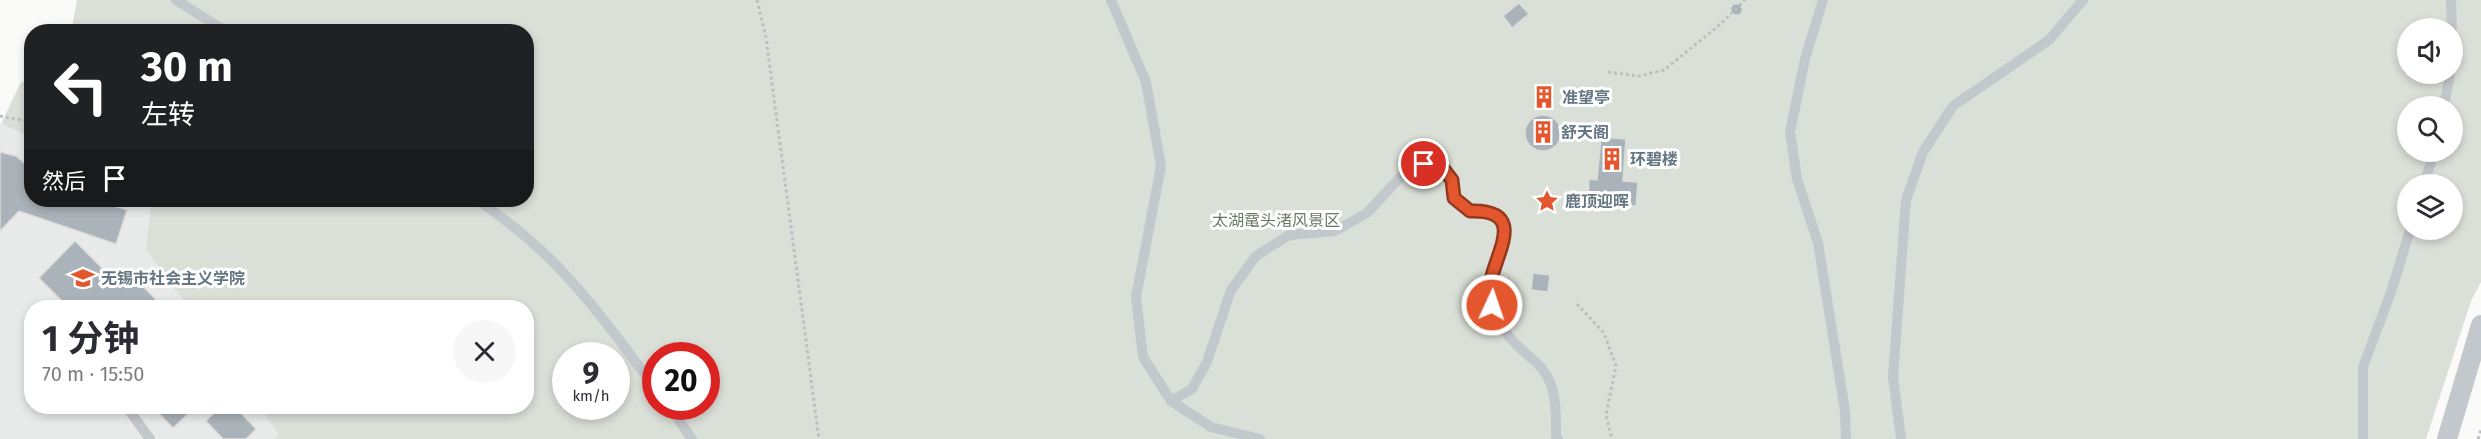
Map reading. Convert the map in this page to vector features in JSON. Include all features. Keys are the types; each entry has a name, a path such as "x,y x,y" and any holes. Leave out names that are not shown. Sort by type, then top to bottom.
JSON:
{"street":[{"path":"2447,439 2481,325"}],"lane":[{"path":"176,0 214,24"},
{"path":"1111,0 1146,82 1161,166 1136,297 1143,357 1172,401 1210,428 1260,439"},
{"path":"1823,0 1805,60 1790,132 1797,179 1818,243 1845,411 1846,439"},
{"path":"1901,439 1893,377 1906,200 1923,152 1953,106 2049,40 2083,0"},
{"path":"2451,0 2452,18"},
{"path":"1172,401 1192,389 1207,362 1231,290 1256,255 1290,235 1335,231 1367,213 1407,170 1424,164 1442,167 1452,180 1454,198 1470,211 1486,211 1500,219 1506,233 1489,291 1495,319 1511,341 1544,370 1555,401 1558,439"},
{"path":"488,207 558,268 642,371"},
{"path":"2363,439 2363,367 2391,292 2407,240"},
{"path":"132,414 150,439"},
{"path":"679,420 692,439"}],"path":[{"path":"757,0 766,38 819,439"},
{"path":"1608,72 1639,76 1664,70 1717,27 1745,0"},
{"path":"0,116 24,120"},
{"path":"1577,304 1604,333 1616,366 1606,415 1612,439"},
{"path":"2478,439 2481,430"}],"shaded area":[{"name":"无锡市社会主义学院","path":"0,124 24,135 24,207 150,207 146,249 183,300 24,300 24,414 264,414 280,435 275,439 0,439"}],"green space":[{"name":"太湖鼋头渚风景区","path":"77,0 2481,0 2481,282 2471,301 2426,439 275,439 279,434 264,414 534,414 534,300 183,300 146,249 150,207 534,207 534,24 72,24"},
{"path":"24,81 24,135 1,124 20,84"}],"building":[{"path":"1519,3 1529,14 1512,28 1503,16"},
{"path":"1733,4 1739,4 1743,9 1740,15 1734,15 1730,9"},
{"name":"舒天阁","path":"1543,115 1556,120 1561,133 1556,146 1543,151 1530,146 1525,133 1530,120"},
{"name":"环碧楼","path":"1601,137 1626,139 1623,181 1638,182 1636,206 1588,202 1589,179 1597,180"},
{"path":"0,152 16,156 24,163 24,207 118,207 127,210 116,244 19,211 0,231"},
{"path":"75,241 116,282 127,270 156,300 61,300 39,278"},
{"path":"1533,273 1550,275 1548,292 1531,290"},
{"path":"160,414 188,414 173,428"},
{"path":"213,414 242,414 256,429 246,439 223,439 206,421"}],"place":[{"name":"准望亭","path":"1544,97"},
{"name":"舒天阁","path":"1543,132"},
{"name":"环碧楼","path":"1612,159"},
{"name":"鹿顶迎晖","path":"1547,201"},
{"name":"无锡市社会主义学院","path":"83,278"}],"route":[{"path":"1424,164 1442,167 1452,180 1454,198 1470,211 1486,211 1500,219 1506,233 1489,291 1492,305"}]}
